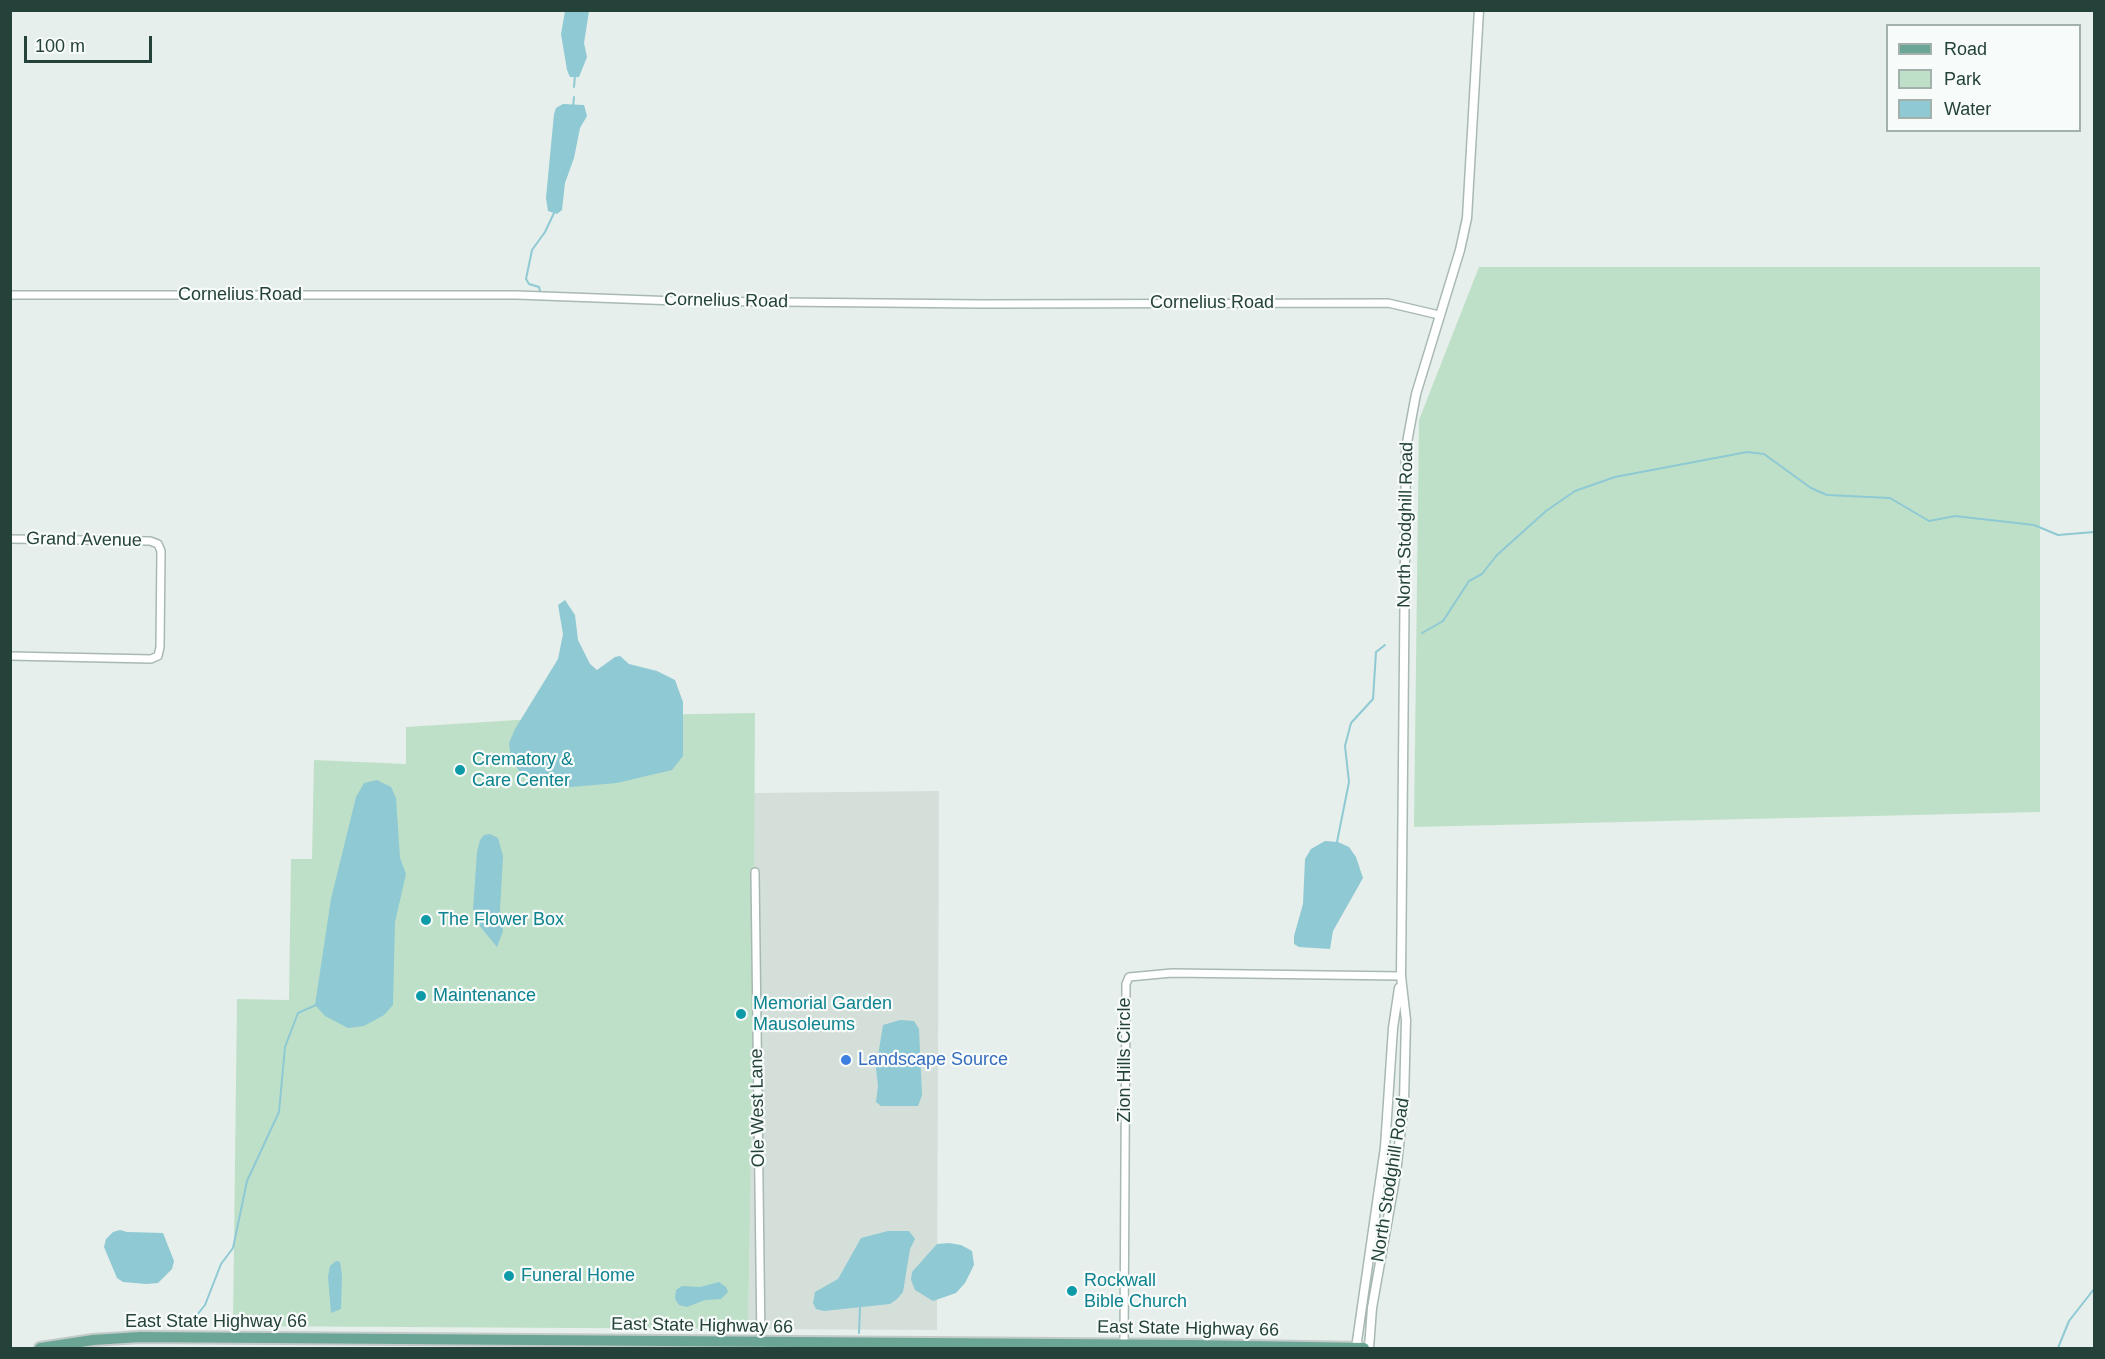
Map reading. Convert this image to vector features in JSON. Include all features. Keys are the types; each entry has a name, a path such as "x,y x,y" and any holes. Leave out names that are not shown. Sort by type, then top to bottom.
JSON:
{"main road":[{"name":"East State Highway 66","path":"40,1348 93,1340 140,1337 1124,1344 1364,1348"}],"street":[{"name":"North Stodghill Road","path":"1369,1348 1378,1264 1403,1123 1406,1020 1401,976 1406,457 1416,394 1460,250 1467,218 1479,10"},
{"name":"Cornelius Road","path":"10,295 517,295 676,300 982,304 1388,303 1439,315"},
{"name":"Grand Avenue","path":"10,539 140,540 158,543 161,551 158,656 152,659 10,656"},
{"name":"Ole West Lane","path":"755,872 761,1343"},
{"name":"Zion Hills Circle","path":"1124,1344 1126,996 1129,977 1172,973 1401,976"},
{"name":"North Stodghill Road","path":"1356,1348 1385,1148 1393,1028 1401,976"}],"shaded area":[{"name":"Landscape Source","path":"939,791 937,1330 748,1329 753,1053 754,793"}],"green space":[{"path":"1479,267 2040,267 2040,812 1414,827 1419,420"},
{"path":"755,713 753,1053 748,1329 233,1326 237,999 289,1000 291,859 312,859 314,760 406,764 406,727 580,716"}],"water":[{"path":"565,11 589,11 584,43 587,57 579,77 570,77 567,70 561,34"},
{"path":"563,104 584,105 587,116 580,128 574,158 565,183 562,210 557,214 548,211 546,198 554,114 556,108"},
{"path":"565,600 575,615 578,640 590,664 597,670 620,656 629,664 657,671 675,680 683,702 683,756 672,770 617,783 571,787 544,783 520,772 511,759 509,743 515,729 558,659 563,634 558,605"},
{"path":"377,780 391,787 396,798 400,858 406,874 395,922 393,1005 384,1015 364,1026 348,1028 325,1016 315,1005 331,899 356,797 364,783"},
{"path":"490,834 498,838 503,856 500,910 503,931 497,947 478,924 473,910 477,852 480,840 484,835"},
{"path":"1325,841 1338,842 1349,847 1356,857 1363,878 1333,931 1330,949 1299,947 1294,944 1294,936 1303,904 1305,859 1311,849"},
{"path":"900,1020 914,1021 919,1029 922,1095 918,1106 881,1106 876,1102 878,1086 876,1068 883,1025"},
{"path":"120,1230 163,1233 174,1261 172,1269 158,1283 123,1282 117,1278 104,1247 106,1239 113,1232"},
{"path":"888,1231 909,1231 915,1239 910,1249 903,1292 897,1299 890,1304 824,1311 816,1309 813,1303 815,1292 838,1279 861,1238"},
{"path":"937,1244 961,1245 972,1251 974,1265 965,1283 956,1293 933,1301 915,1290 911,1280 912,1272"},
{"path":"336,1261 340,1262 342,1276 341,1309 331,1313 328,1277 330,1266"},
{"path":"719,1282 726,1287 728,1292 721,1299 705,1300 687,1307 679,1305 675,1299 676,1290 682,1286 700,1287"}],"waterway":[{"path":"574,87 575,75"},
{"path":"573,107 574,97"},
{"path":"540,291 539,287 529,284 526,279 532,250 545,232 554,213"},
{"path":"1422,633 1443,621 1469,581 1482,574 1497,555 1546,511 1575,491 1615,477 1747,452 1764,454 1811,488 1827,495 1890,498 1929,521 1955,516 2034,525 2058,535 2094,532"},
{"path":"1337,842 1349,782 1345,746 1351,723 1373,699 1376,652 1385,645"},
{"path":"189,1325 205,1305 221,1264 233,1248 247,1181 279,1112 285,1047 298,1013 316,1005"},
{"path":"2058,1348 2069,1321 2094,1289"},
{"path":"859,1333 860,1307"}],"place":[{"name":"Crematory & Care Center","path":"460,770"},
{"name":"The Flower Box","path":"426,920"},
{"name":"Maintenance","path":"421,996"},
{"name":"Memorial Garden Mausoleums","path":"741,1014"},
{"name":"Landscape Source","path":"846,1060"},
{"name":"Funeral Home","path":"509,1276"},
{"name":"Rockwall Bible Church","path":"1072,1291"}]}
